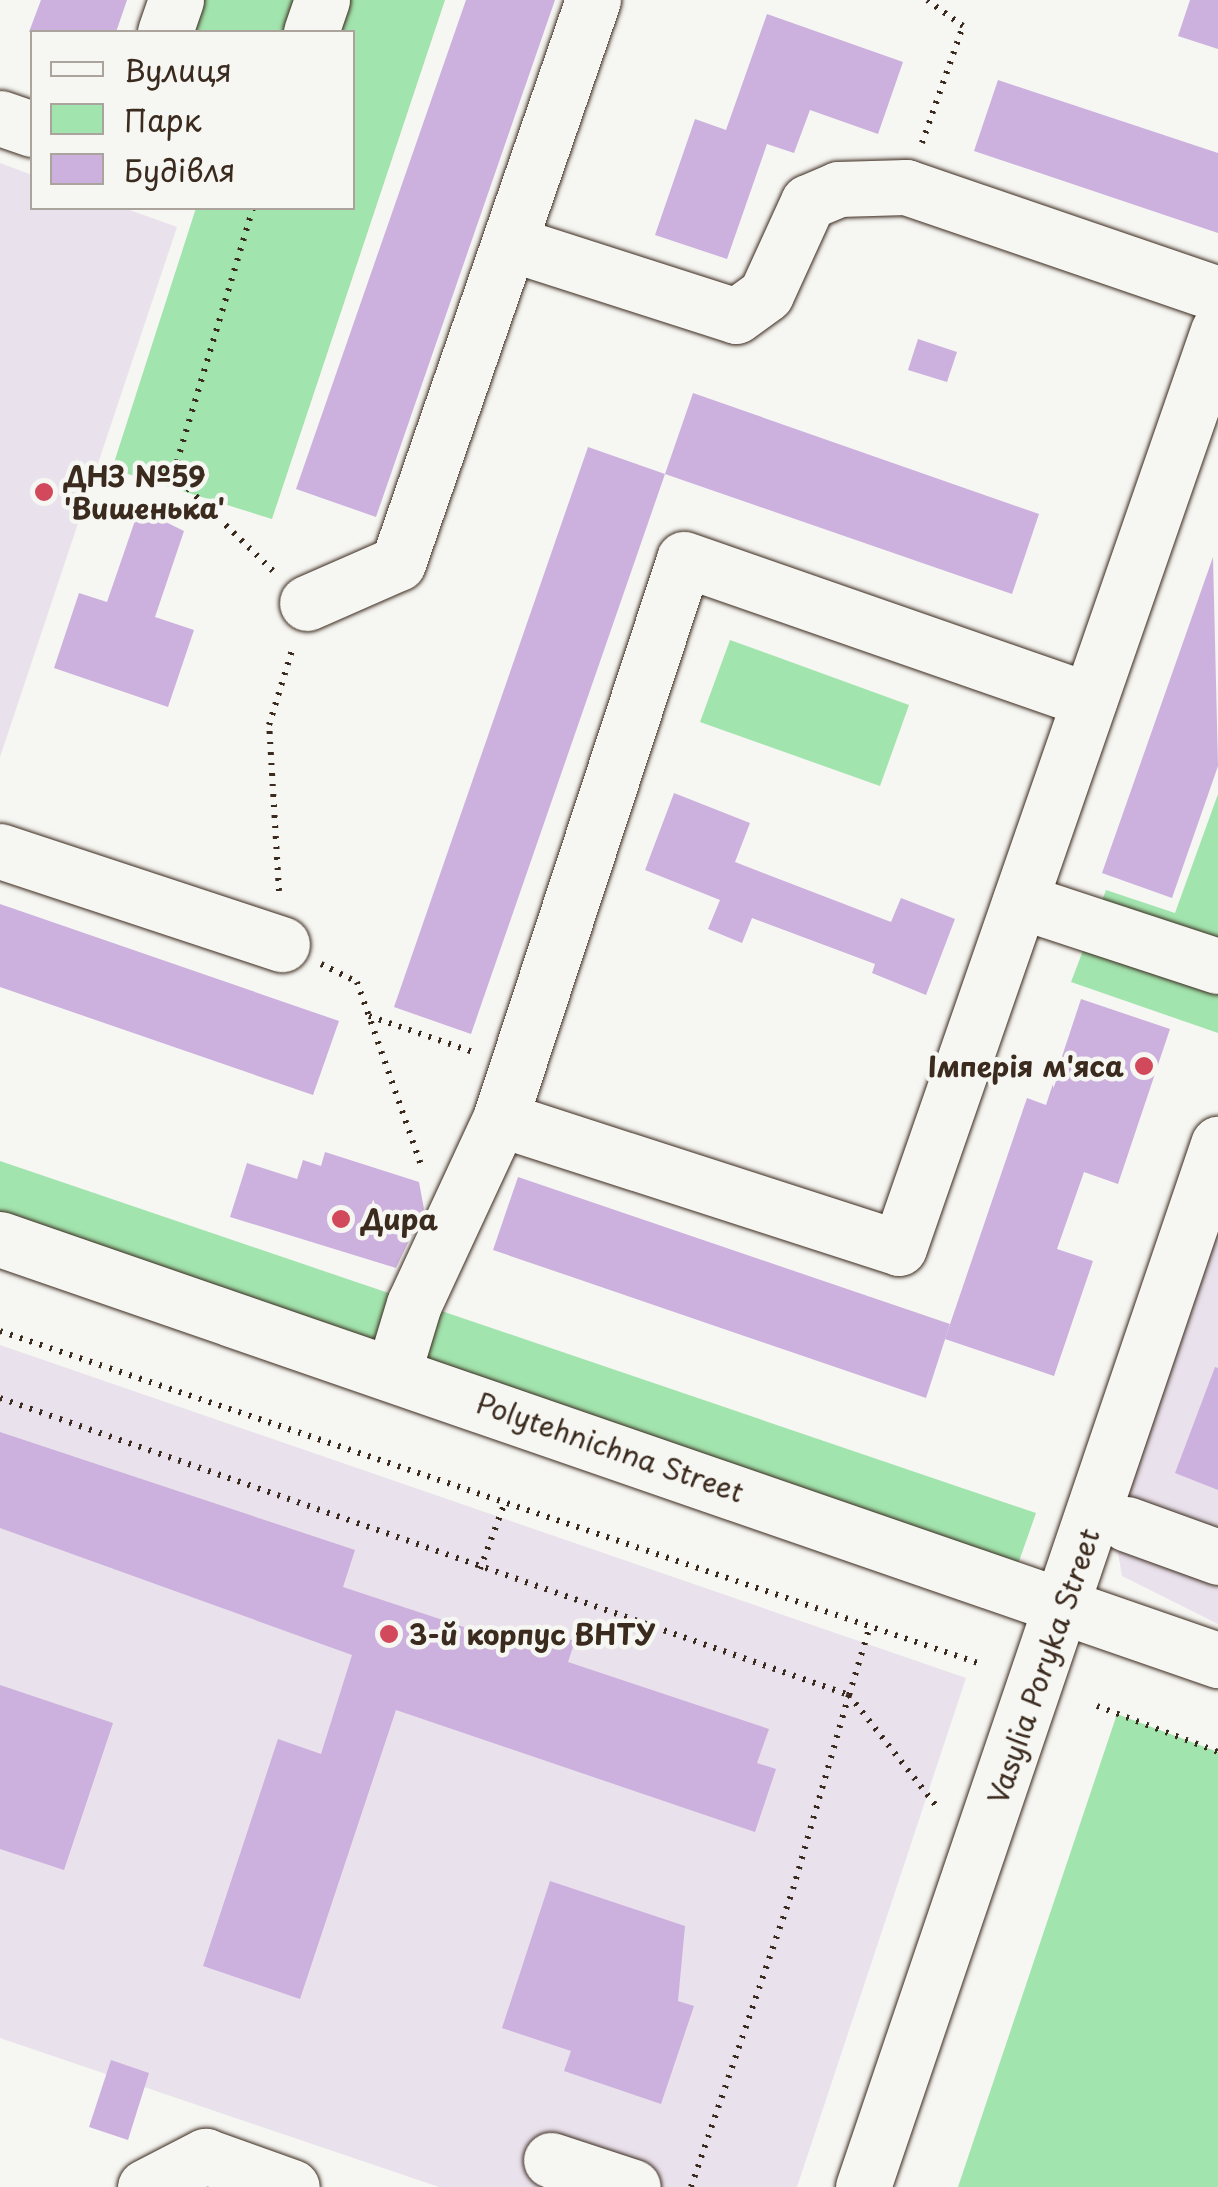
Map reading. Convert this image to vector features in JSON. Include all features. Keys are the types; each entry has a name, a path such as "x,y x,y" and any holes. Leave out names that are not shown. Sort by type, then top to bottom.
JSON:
{"street":[{"path":"166,30 176,0"},
{"path":"312,30 322,0"},
{"path":"307,604 398,563 593,0"},
{"path":"0,118 30,128"},
{"path":"508,242 736,316 766,294 808,202 838,189 906,187 1218,294"},
{"path":"500,1119 899,1248 1218,332"},
{"path":"392,1373 445,1236 500,1119 684,559 1090,700"},
{"path":"0,851 282,944"},
{"path":"1020,901 1218,966"},
{"name":"Vasylia Poryka Street","path":"863,2187 1215,1157"},
{"name":"Polytehnichna Street","path":"0,1239 1064,1601 1218,1660"},
{"path":"1127,1524 1218,1557"},
{"path":"145,2187 205,2156 292,2187"},
{"path":"551,2160 633,2187"}],"path":[{"path":"906,187 963,26 927,0"},
{"path":"253,210 172,474 307,604 269,725 282,944 358,982 445,1236"},
{"path":"369,1016 517,1066"},
{"path":"0,1332 984,1664"},
{"path":"0,1398 849,1695 937,1807"},
{"path":"480,1568 505,1502"},
{"path":"691,2187 793,1889 870,1626"},
{"path":"1096,1706 1218,1752"}],"shaded area":[{"name":"ДНЗ №59 'Вишенька'","path":"0,163 30,174 30,210 130,210 177,227 0,757"},
{"path":"1218,1209 1218,1624 1122,1576 1114,1529"},
{"path":"0,1345 966,1678 797,2187 439,2187 0,2038"}],"green space":[{"path":"194,0 445,0 272,519 112,469 195,210 355,210 355,30 183,30"},
{"path":"730,640 909,705 880,786 700,722"},
{"path":"1218,794 1218,1033 1071,982 1106,890 1175,913"},
{"path":"0,1161 1036,1513 1011,1584 0,1239"},
{"path":"1117,1714 1218,1752 1218,2187 958,2187"}],"building":[{"path":"41,0 127,0 117,30 29,32"},
{"path":"466,0 555,0 376,517 296,489"},
{"path":"1190,0 1218,0 1218,49 1178,36"},
{"path":"767,14 903,62 878,134 810,110 794,153 767,144 727,259 655,235 695,119 726,130"},
{"path":"998,80 1218,153 1218,233 974,151"},
{"path":"918,339 957,352 947,382 908,370"},
{"path":"693,393 1039,514 1012,594 665,474"},
{"path":"588,447 665,474 471,1034 394,1007"},
{"path":"139,509 184,531 155,617 194,630 168,707 54,668 79,593 107,602"},
{"path":"1213,557 1218,766 1172,898 1102,873"},
{"path":"674,793 750,823 735,862 891,922 901,898 955,919 926,995 872,973 875,964 752,918 742,943 708,929 720,900 645,870"},
{"path":"0,904 339,1021 313,1095 0,987"},
{"path":"1081,999 1170,1029 1118,1184 1084,1172 1057,1249 1093,1261 1054,1376 945,1339 1027,1098 1046,1105"},
{"path":"325,1152 419,1182 424,1209 396,1268 230,1217 247,1163 297,1179 303,1160 321,1166"},
{"path":"518,1177 950,1324 926,1398 493,1250"},
{"path":"1215,1367 1218,1368 1218,1490 1175,1473"},
{"name":"3-й корпус ВНТУ","path":"0,1432 355,1550 343,1587 524,1647 530,1627 575,1641 568,1662 769,1729 757,1763 776,1769 755,1832 396,1710 300,1999 203,1966 278,1739 321,1754 352,1655 0,1528"},
{"path":"0,1685 113,1723 64,1870 0,1849"},
{"path":"550,1881 685,1926 678,2001 694,2006 661,2104 564,2071 571,2051 502,2028"},
{"path":"111,2060 149,2073 128,2140 89,2127"}],"place":[{"name":"ДНЗ №59 'Вишенька'","path":"44,492"},
{"name":"Імперія м'яса","path":"1144,1066"},
{"name":"Дира","path":"341,1219"},
{"name":"3-й корпус ВНТУ","path":"389,1634"}]}
